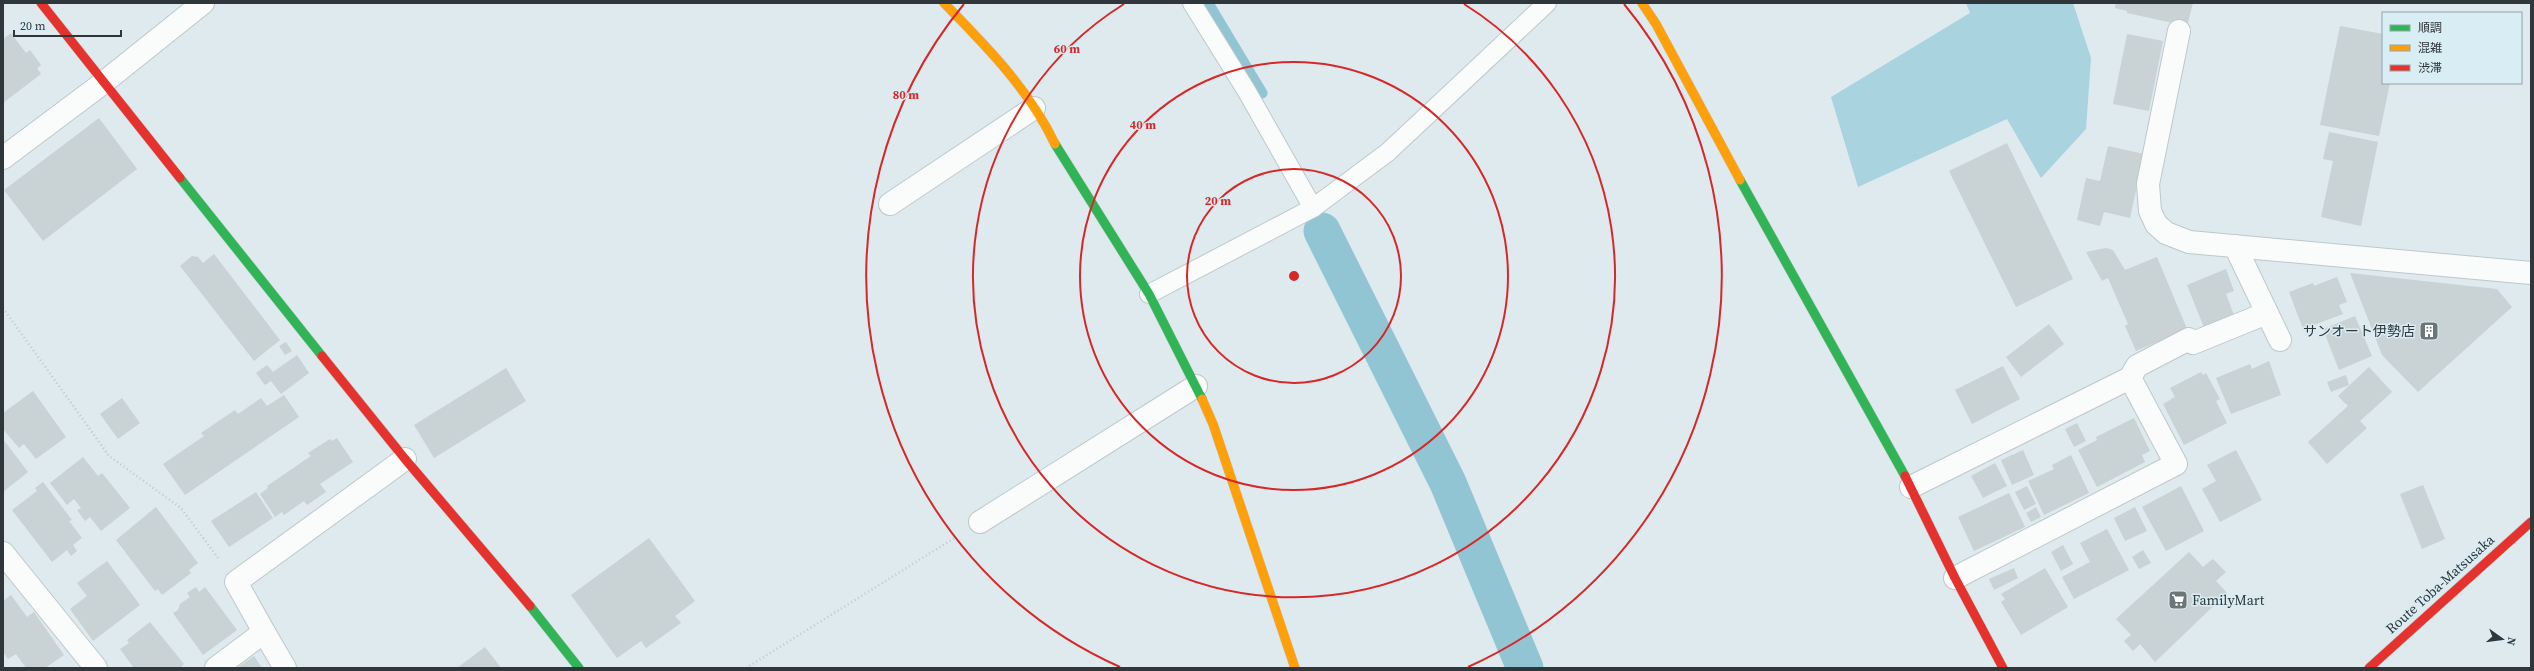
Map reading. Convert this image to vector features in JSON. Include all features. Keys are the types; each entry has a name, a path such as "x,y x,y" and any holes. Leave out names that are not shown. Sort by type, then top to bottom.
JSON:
{"street":[{"path":"42,3 103,83 405,459 544,622 579,668"},
{"path":"3,158 103,83 203,3"},
{"path":"944,3 1020,86 1053,138 1058,151 1149,294 1214,424 1294,668"},
{"path":"1642,3 1656,24 1756,209 1911,487 1955,578 2003,668"},
{"path":"2179,31 2148,184 2150,211 2156,224 2172,235 2189,242 2531,273"},
{"path":"890,204 1034,108"},
{"path":"2235,246 2280,340"},
{"path":"1911,487 2130,378 2137,366 2189,339 2193,344 2267,313"},
{"path":"1955,578 2176,464 2130,378"},
{"path":"980,522 1196,386"},
{"path":"285,668 236,582 405,459"},
{"name":"Route Toba-Matsusaka","path":"2368,668 2531,522"},
{"path":"3,553 96,668"},
{"path":"216,668 264,632"}],"lane":[{"path":"1192,3 1246,90 1313,208"},
{"path":"1149,294 1313,208 1388,152 1547,3"}],"path":[{"path":"3,308 109,456 181,508 236,582"},
{"path":"746,668 980,522"}],"shaded area":[{"path":"1966,3 2073,3 2091,58 2086,129 2041,178 2007,119 1858,187 1831,97 1970,13"}],"building":[{"path":"2116,3 2193,3 2187,26 2127,13 2127,11 2115,8"},
{"path":"2340,26 2382,34 2382,84 2390,84 2379,136 2320,125"},
{"path":"11,33 26,53 30,50 41,65 37,68 41,74 3,103 3,39"},
{"path":"2127,34 2163,41 2149,111 2113,104"},
{"path":"99,118 137,169 43,241 4,190"},
{"path":"2329,132 2378,142 2361,226 2321,217 2333,161 2323,159"},
{"path":"2007,143 2073,279 2016,307 1949,171"},
{"path":"2108,146 2144,154 2130,218 2104,212 2100,226 2077,220 2086,178 2100,181"},
{"path":"2106,248 2113,250 2125,270 2157,257 2187,329 2136,351 2125,326 2128,324 2108,278 2102,281 2086,252"},
{"path":"214,254 280,340 254,361 180,266 192,256 198,257 203,263"},
{"path":"2226,269 2234,291 2226,294 2235,318 2205,330 2187,285"},
{"name":"サンオート伊勢店","path":"2350,273 2497,289 2512,307 2418,392 2382,355"},
{"path":"2337,277 2347,302 2339,305 2343,314 2303,329 2289,292 2313,283 2314,286"},
{"path":"2355,316 2372,356 2339,370 2323,329"},
{"path":"2049,324 2064,344 2021,377 2006,357"},
{"path":"286,342 292,351 285,355 279,346"},
{"path":"297,355 309,373 281,394 271,381 265,385 256,373 267,365 273,372"},
{"path":"2269,361 2281,395 2231,414 2216,378 2250,364 2252,369"},
{"path":"2003,366 2020,399 1972,424 1955,390"},
{"path":"2369,367 2392,392 2360,421 2367,428 2327,464 2308,442 2348,406 2338,396"},
{"path":"506,368 526,401 434,458 414,425"},
{"path":"2201,372 2203,375 2206,373 2220,399 2216,401 2227,423 2184,445 2163,404 2175,397 2170,388"},
{"path":"2346,375 2349,385 2331,392 2327,382"},
{"path":"33,391 66,437 36,459 24,444 19,448 3,429 3,413"},
{"path":"284,395 299,417 185,495 163,464 204,436 201,433 235,410 238,414 261,398 267,406"},
{"path":"122,398 140,423 118,439 100,414"},
{"path":"2134,418 2150,451 2142,455 2145,462 2097,487 2078,450 2097,440 2096,437"},
{"path":"2077,423 2086,441 2074,447 2065,429"},
{"path":"337,438 353,462 320,484 326,492 307,505 304,501 284,515 282,512 275,517 260,494 268,488 267,486 311,456 308,453 330,439 332,441"},
{"path":"3,439 28,472 3,492"},
{"path":"2023,450 2034,475 2012,485 2001,460"},
{"path":"2236,450 2262,500 2220,522 2202,489 2216,481 2207,465"},
{"path":"2071,455 2089,493 2044,515 2028,481 2054,469 2052,465"},
{"path":"83,457 98,476 102,473 130,508 101,531 90,517 85,521 77,510 81,508 74,499 67,505 50,483"},
{"path":"1995,463 2007,486 1983,498 1971,476"},
{"path":"43,482 72,520 69,521 82,538 73,545 77,551 71,556 67,550 52,562 12,510 37,491 35,488"},
{"path":"2423,485 2445,539 2422,549 2400,494"},
{"path":"2027,486 2036,504 2024,510 2015,492"},
{"path":"2181,486 2204,531 2166,551 2142,507"},
{"path":"256,492 273,518 229,547 211,521"},
{"path":"2009,493 2025,527 1974,551 1958,517"},
{"path":"156,507 198,563 189,570 191,573 162,595 158,589 155,591 116,540"},
{"path":"2036,507 2041,517 2031,522 2026,513"},
{"path":"2135,507 2147,531 2125,541 2114,518"},
{"path":"2107,529 2129,570 2074,599 2062,577 2090,562 2080,543"},
{"path":"649,538 695,601 675,616 681,623 646,648 641,641 617,658 571,595"},
{"path":"2063,545 2073,564 2061,571 2051,552"},
{"path":"2143,550 2151,563 2139,569 2132,557"},
{"name":"FamilyMart","path":"2189,552 2203,567 2213,559 2226,572 2216,581 2227,593 2155,662 2140,644 2133,651 2124,641 2131,635 2116,619"},
{"path":"107,561 140,605 93,641 70,609 87,596 77,583"},
{"path":"2014,568 2018,578 1994,590 1989,579"},
{"path":"2045,568 2068,607 2021,635 2001,602 2005,599 2001,594"},
{"path":"196,587 199,592 205,587 237,630 203,655 173,613 178,610 180,604 190,597 187,593"},
{"path":"11,595 27,617 34,612 64,655 45,668 26,668 16,654 8,659 3,652 3,601"},
{"path":"150,622 184,664 180,668 134,668 120,649 129,643 127,640"},
{"path":"485,647 501,668 457,668"},
{"path":"254,656 262,668 237,668"}],"waterway":[{"path":"1208,3 1262,93"},
{"path":"1322,231 1448,483 1525,668"}],"traffic: fast":[{"path":"1055,144 1149,294 1202,399"},
{"path":"180,178 322,356"},
{"path":"1740,180 1905,476"},
{"path":"530,606 579,668"}],"traffic: slow":[{"path":"944,3 1006,69 1033,105 1055,144"},
{"path":"1642,3 1656,24 1740,180"},
{"path":"1202,399 1213,424 1295,668"}],"traffic: jam":[{"path":"41,3 180,178"},
{"path":"322,356 405,459 530,606"},
{"path":"1905,476 1955,578 2003,668"},
{"path":"2369,668 2531,522"}],"place":[{"name":"サンオート伊勢店","path":"2429,331"},
{"name":"FamilyMart","path":"2178,600"}]}
